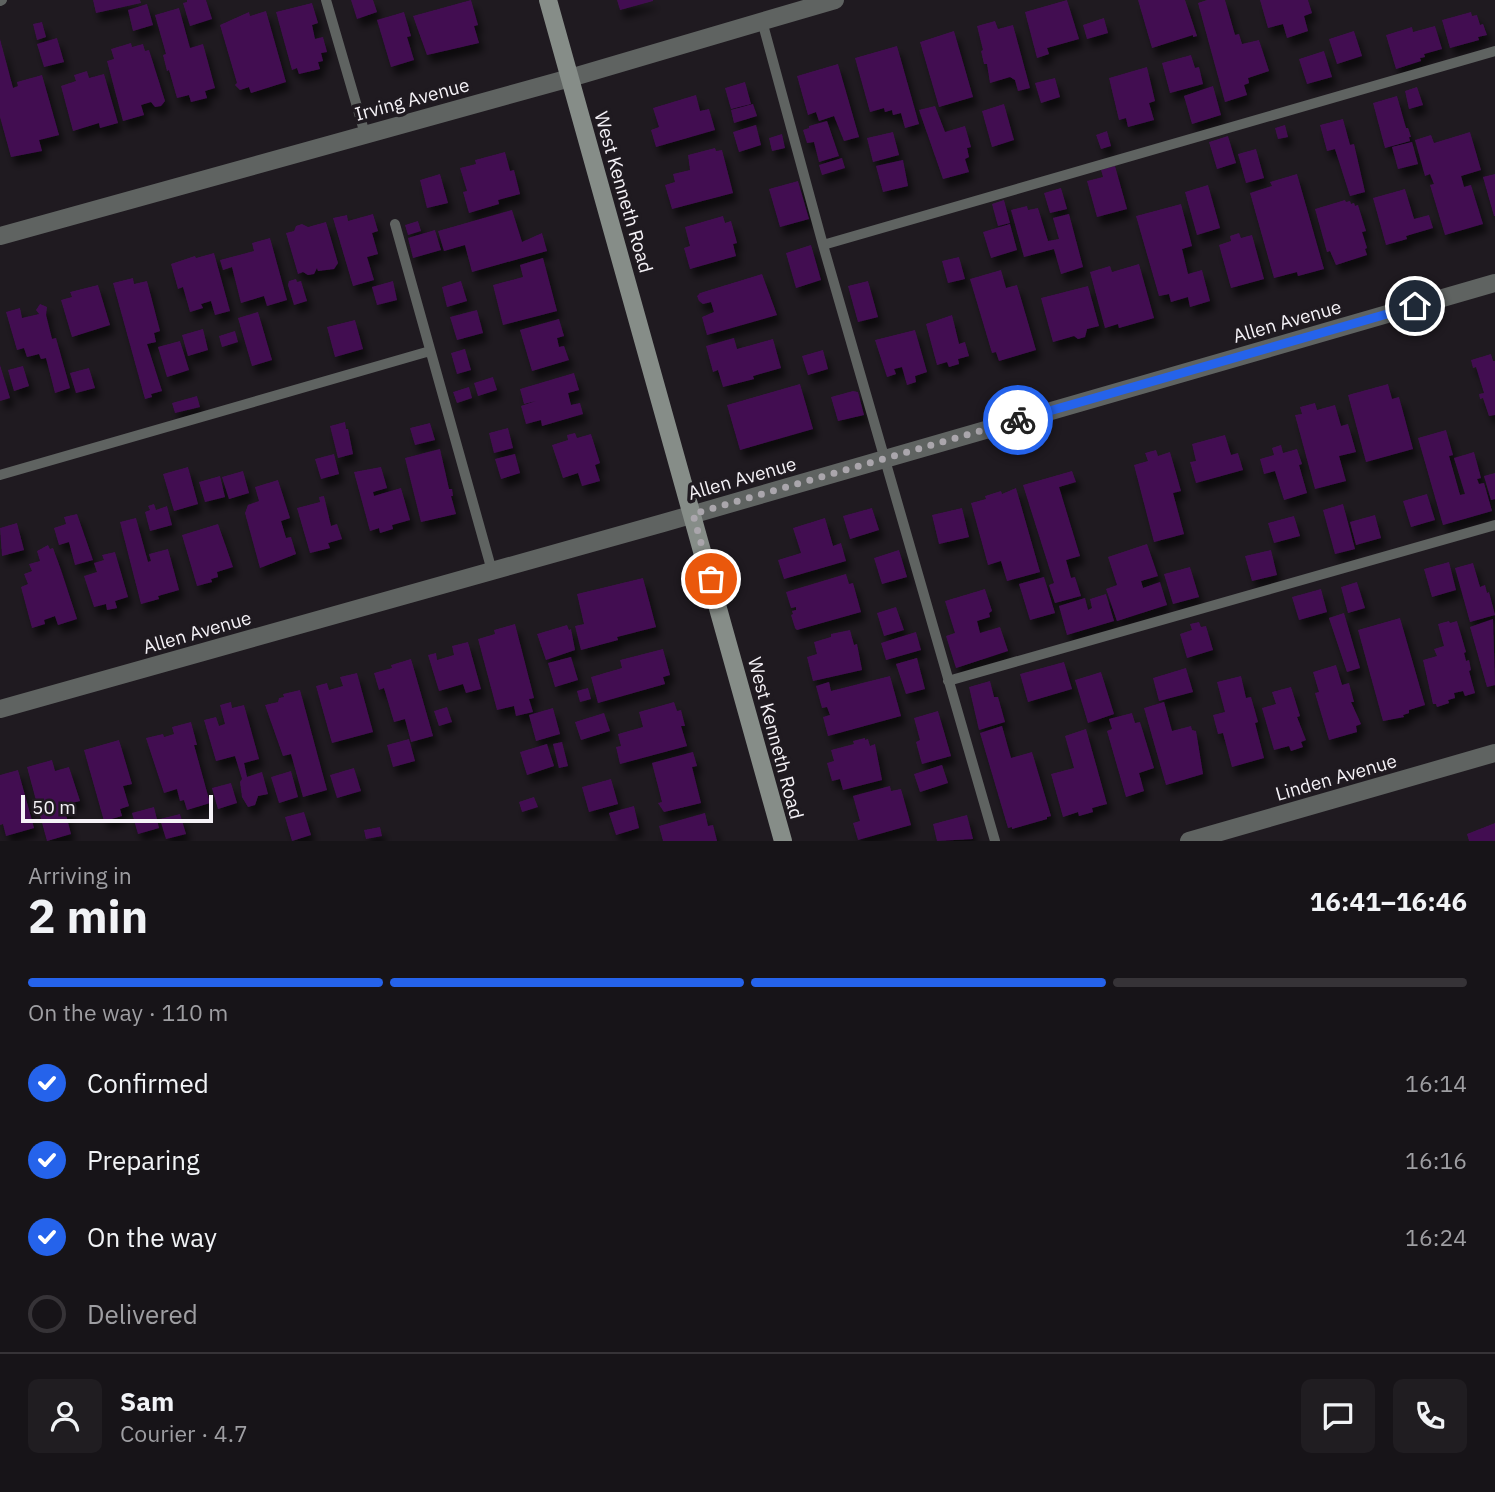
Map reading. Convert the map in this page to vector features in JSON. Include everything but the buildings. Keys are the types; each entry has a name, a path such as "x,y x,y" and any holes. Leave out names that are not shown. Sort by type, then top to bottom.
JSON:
{"street":[{"name":"West Kenneth Road","path":"548,0 783,841"},
{"name":"Irving Avenue","path":"0,236 570,78 835,0"},
{"name":"Allen Avenue","path":"0,709 693,514 1495,283"},
{"name":"Linden Avenue","path":"1189,841 1495,753"}],"lane":[{"path":"326,0 365,134"},
{"path":"762,21 823,245 995,841"},
{"path":"823,245 1495,51"},
{"path":"395,225 492,571"},
{"path":"0,475 430,351"},
{"path":"948,681 1495,525"}],"way so far":[{"path":"711,579 693,514 1018,420"}],"route":[{"path":"1018,420 1415,306"}]}
